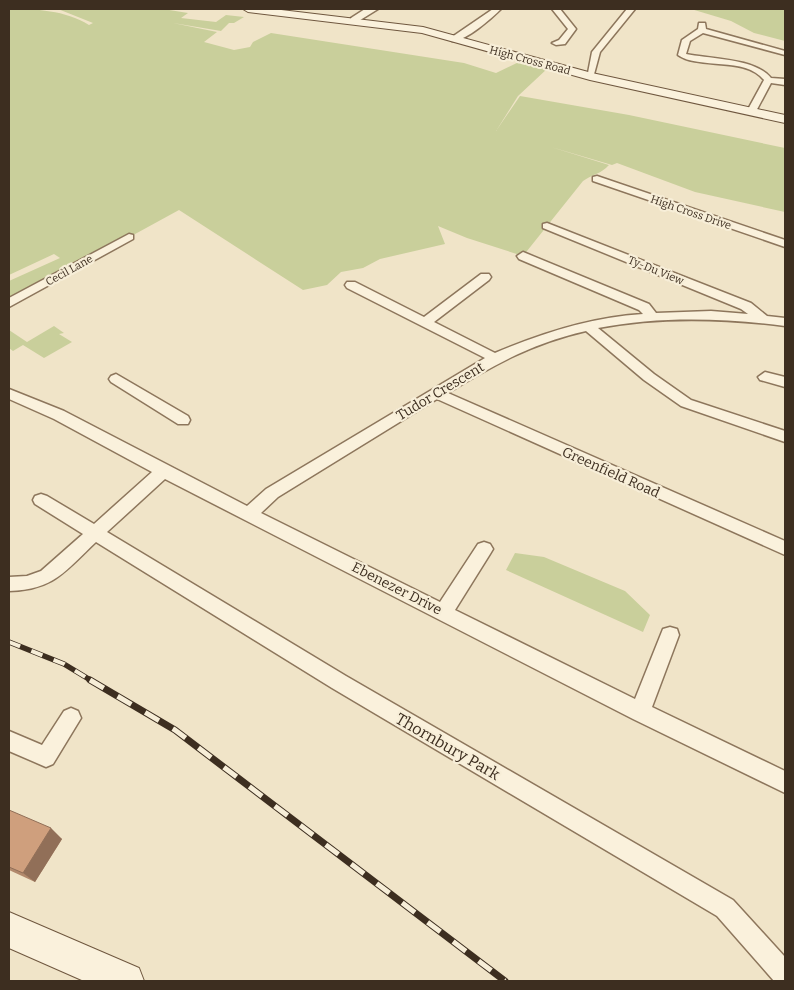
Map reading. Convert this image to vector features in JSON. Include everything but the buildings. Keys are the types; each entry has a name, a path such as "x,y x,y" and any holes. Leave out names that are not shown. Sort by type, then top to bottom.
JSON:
{"main road":[{"name":"High Cross Road","path":"248,9 354,20 423,30 590,76 785,120"},
{"path":"9,930 115,979"}],"street":[{"path":"354,20 368,10 374,9"},
{"path":"455,39 469,31 497,9"},
{"path":"556,9 572,29 562,42 556,42"},
{"path":"590,76 596,52 631,9"},
{"path":"751,113 768,80 767,75 755,68 682,55 686,40 702,27 785,53"},
{"path":"768,80 785,82"},
{"name":"High Cross Drive","path":"597,179 785,244"},
{"name":"Ty-Du View","path":"548,226 746,306 762,318"},
{"name":"Cecil Lane","path":"9,303 129,237"},
{"path":"523,256 644,307 652,316"},
{"path":"425,322 485,276"},
{"path":"351,285 495,358"},
{"name":"Tudor Crescent","path":"249,514 272,493 495,358 540,339 588,326 652,316 700,315 762,318 785,322"},
{"path":"588,326 649,377 686,403 785,437"},
{"path":"765,376 785,382"},
{"path":"116,379 183,420"},
{"name":"Ebenezer Drive","path":"9,394 59,415 163,471 640,712 785,782"},
{"name":"Greenfield Road","path":"438,394 785,548"},
{"path":"9,584 27,583 46,577 163,471"},
{"name":"Thornbury Park","path":"41,500 339,682 725,908 785,975"},
{"path":"444,612 484,549"},
{"path":"640,712 670,635"},
{"path":"9,741 46,757 71,718"}],"green space":[{"path":"9,9 60,13 89,25 93,23 58,9 163,9 188,13 181,18 216,22 226,15 244,17 234,23 229,23 221,31 173,23 217,32 204,42 234,50 250,47 253,42 271,33 464,63 496,73 521,61 548,68 518,96 496,131 520,96 629,115 785,148 785,212 695,192 617,163 612,165 551,147 609,165 583,181 523,256 467,238 438,226 445,244 380,259 363,268 341,272 327,285 303,290 179,210 9,303 9,281 60,258 54,254 9,275"},
{"path":"691,9 785,9 785,41 754,33 731,21"},
{"path":"54,326 64,333 59,334 72,342 44,358 23,345 13,351 9,348 9,330 27,342"},
{"path":"515,553 544,557 625,591 650,615 643,632 506,570"}],"railway":[{"path":"9,642 64,664 92,681"},
{"path":"90,680 175,730 505,981"}]}
